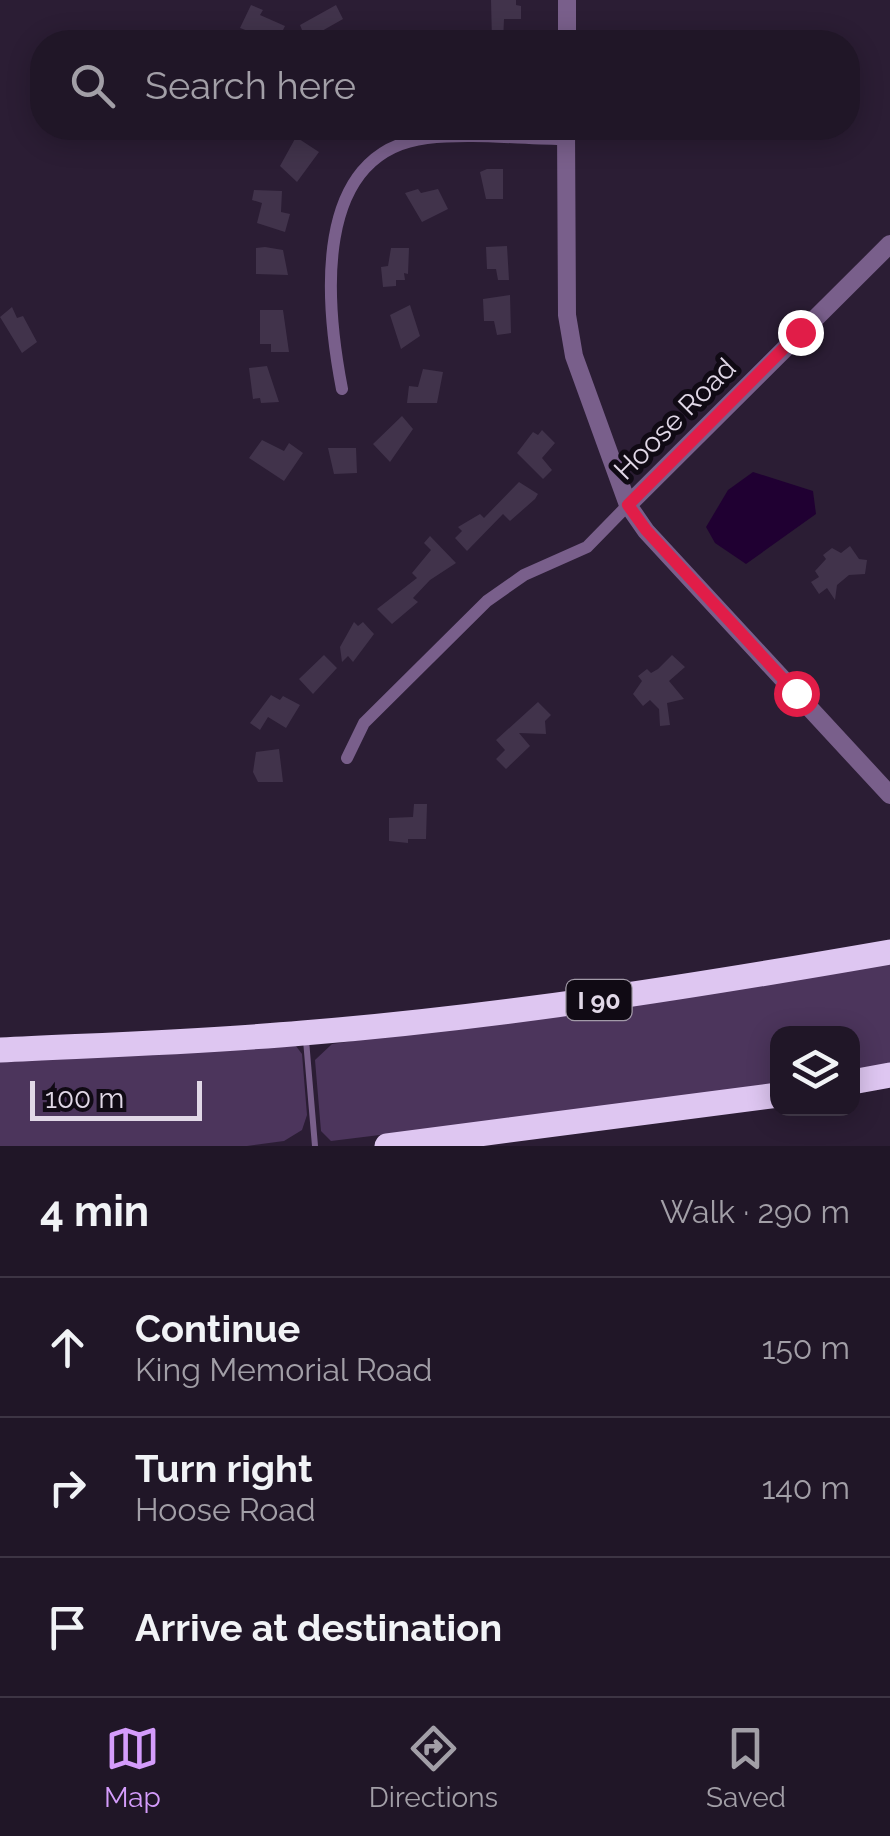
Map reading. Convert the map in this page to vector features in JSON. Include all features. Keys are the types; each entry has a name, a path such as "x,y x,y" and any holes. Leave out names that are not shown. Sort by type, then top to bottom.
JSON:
{"highway":[{"name":"I 90","path":"0,1050 305,1033 652,993 890,952"},
{"path":"860,1081 890,1075"},
{"path":"386,1146 770,1096"}],"street":[{"path":"566,30 567,0"},
{"path":"342,389 335,353 336,217 368,165 398,147 420,140"},
{"path":"566,140 567,315 587,398 628,505 646,530 890,795"},
{"name":"Hoose Road","path":"628,505 890,244"},
{"path":"347,758 364,723 487,601 524,575 587,547 628,505"}],"lane":[{"path":"305,1033 315,1146"}],"shaded area":[{"path":"753,472 813,491 816,514 746,564 715,543 706,527 728,490"},
{"path":"890,963 890,1067 860,1073 860,1026 770,1026 770,1087 331,1141 321,1131 315,1060 332,1044"},
{"path":"296,1046 302,1054 307,1115 302,1130 284,1141 247,1146 0,1146 0,1059"}],"building":[{"path":"491,0 516,0 516,5 521,6 521,19 504,19 504,30 492,30"},
{"path":"251,5 263,10 260,15 285,26 283,30 240,28"},
{"path":"336,5 343,19 324,30 302,30 300,25"},
{"path":"294,140 319,152 297,182 280,166"},
{"path":"503,169 503,199 486,199 480,172"},
{"path":"418,189 421,193 438,189 448,209 422,222 405,193"},
{"path":"254,190 282,191 281,212 290,214 285,232 257,223 262,203 252,200"},
{"path":"507,246 509,280 498,280 496,269 487,269 486,247"},
{"path":"256,248 283,250 288,275 256,274"},
{"path":"391,248 409,248 408,274 404,273 405,280 396,280 396,286 383,287 381,267 388,266"},
{"path":"510,295 511,333 497,335 494,321 484,321 483,299"},
{"path":"410,305 420,336 401,349 390,315"},
{"path":"12,307 17,318 23,316 37,342 22,353 0,317"},
{"path":"260,310 283,310 289,352 271,352 271,344 260,344"},
{"path":"267,366 279,402 261,403 260,398 253,399 249,368"},
{"path":"423,369 443,372 437,403 407,403 409,386 418,387"},
{"path":"402,416 413,429 390,462 373,444"},
{"path":"542,430 555,443 542,458 552,470 543,479 517,453 533,432 538,435"},
{"path":"262,440 284,451 289,443 303,453 284,481 249,458"},
{"path":"328,448 356,448 357,473 334,474"},
{"path":"519,482 538,494 535,499 510,521 503,514 467,551 455,538 462,531 458,527 480,514 484,518"},
{"path":"430,536 456,563 430,580 413,598 418,602 392,624 377,609 417,578 412,573 431,550 424,543"},
{"path":"850,546 859,559 867,560 865,574 849,575 837,585 835,600 827,588 819,594 811,582 819,577 815,571 826,559 823,555 832,548 841,553"},
{"path":"354,622 358,626 363,622 374,634 353,662 348,656 342,662 340,647"},
{"path":"324,655 337,668 313,694 299,679"},
{"path":"672,655 685,667 669,681 684,699 667,703 670,725 660,726 659,709 650,700 643,706 633,694 642,681 638,676 647,669 651,673 658,669"},
{"path":"271,695 300,705 286,728 268,717 260,730 250,723"},
{"path":"538,702 551,715 545,721 546,734 519,733 530,746 506,769 496,759 505,750 496,740"},
{"path":"279,749 283,782 258,782 253,772 256,752"},
{"path":"414,804 427,804 426,839 408,839 408,843 389,841 389,818 413,817"}],"route":[{"path":"796,693 646,530 628,505 800,332"}]}
